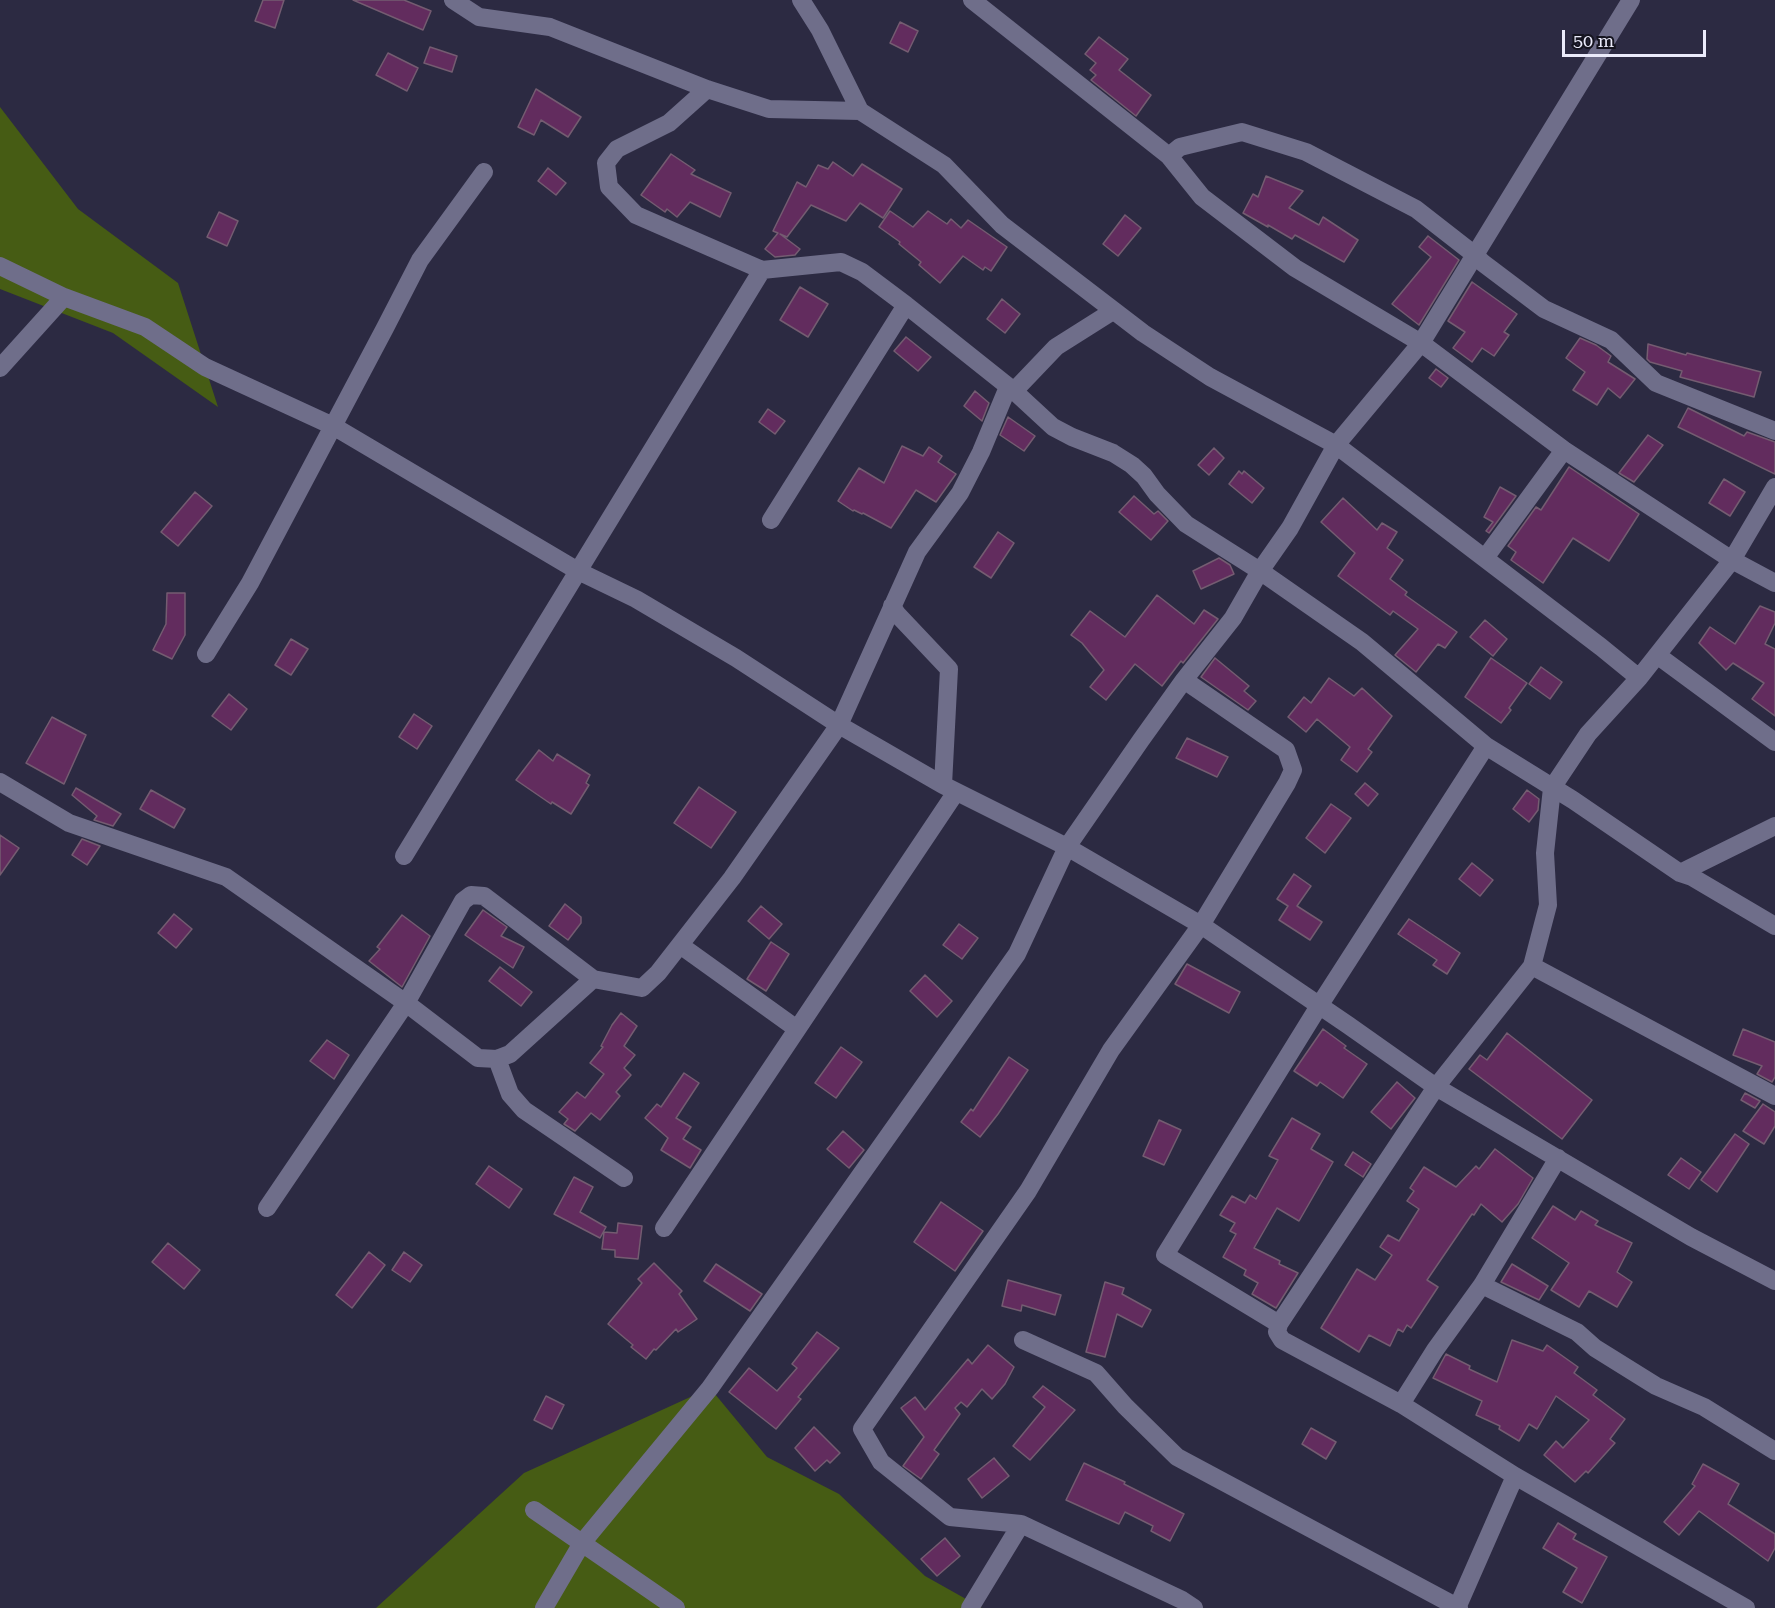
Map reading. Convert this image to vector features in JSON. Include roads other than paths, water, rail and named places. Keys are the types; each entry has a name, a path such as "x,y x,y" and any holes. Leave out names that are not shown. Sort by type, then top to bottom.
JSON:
{"street":[{"path":"453,0 479,17 550,27 707,89 769,109 860,111"},
{"path":"801,0 820,30 860,111 944,165 1002,225 1143,333 1210,377 1336,445 1639,678"},
{"path":"972,0 1169,156 1202,197 1295,268 1421,344 1564,450 1732,560 1775,583"},
{"path":"544,1608 582,1543 710,1388 1017,954 1067,847 1184,680 1233,618 1260,571 1290,528 1336,445 1421,344 1631,0"},
{"path":"707,89 669,123 617,149 606,163 609,187 636,214 762,270 841,262 862,272 1011,389 1053,427 1113,453 1132,465 1186,524 1260,571 1362,642 1486,746 1680,873 1775,926"},
{"path":"1169,156 1180,147 1242,132 1306,153 1416,209 1476,255 1483,264 1544,309 1611,340 1656,383 1775,431"},
{"path":"206,654 250,583 420,260 484,172"},
{"path":"0,266 64,297 145,327 205,367 333,426 578,571 646,605 736,658 839,724 949,789 1067,847 1201,925 1436,1087 1691,1237 1775,1281"},
{"path":"404,856 762,270"},
{"path":"0,368 64,297"},
{"path":"771,520 906,305"},
{"path":"267,1209 406,1003 463,901 471,895 484,896 593,979 642,988 658,973 732,878 839,724 916,552 960,493 1011,389 1056,347 1113,311"},
{"path":"1485,558 1564,450"},
{"path":"1746,1608 1515,1476 1401,1404 1282,1340 1276,1332 1279,1324 1436,1087 1532,966 1548,905 1545,853 1552,788 1588,734 1639,678 1732,560 1775,487"},
{"path":"664,1228 797,1029 949,789 950,669 892,606"},
{"path":"1657,655 1775,742"},
{"path":"1184,680 1286,750 1293,770 1201,925 1111,1050 1028,1191 862,1430 881,1462 950,1517 1021,1524 1182,1600 1194,1608"},
{"path":"1279,1324 1165,1255 1319,1005 1486,746"},
{"path":"0,782 69,823 226,877 406,1003 478,1058 497,1059 510,1054 593,979"},
{"path":"1680,873 1775,826"},
{"path":"680,945 797,1029"},
{"path":"1532,966 1775,1096"},
{"path":"497,1059 510,1094 524,1110 624,1178"},
{"path":"1401,1404 1435,1350 1482,1285 1558,1158"},
{"path":"1482,1285 1562,1323 1577,1332 1595,1348 1656,1386 1704,1407 1775,1451"},
{"path":"1023,1340 1095,1373 1177,1457 1458,1608 1515,1476"},
{"path":"534,1510 676,1608"},
{"path":"970,1608 1021,1524"}]}
